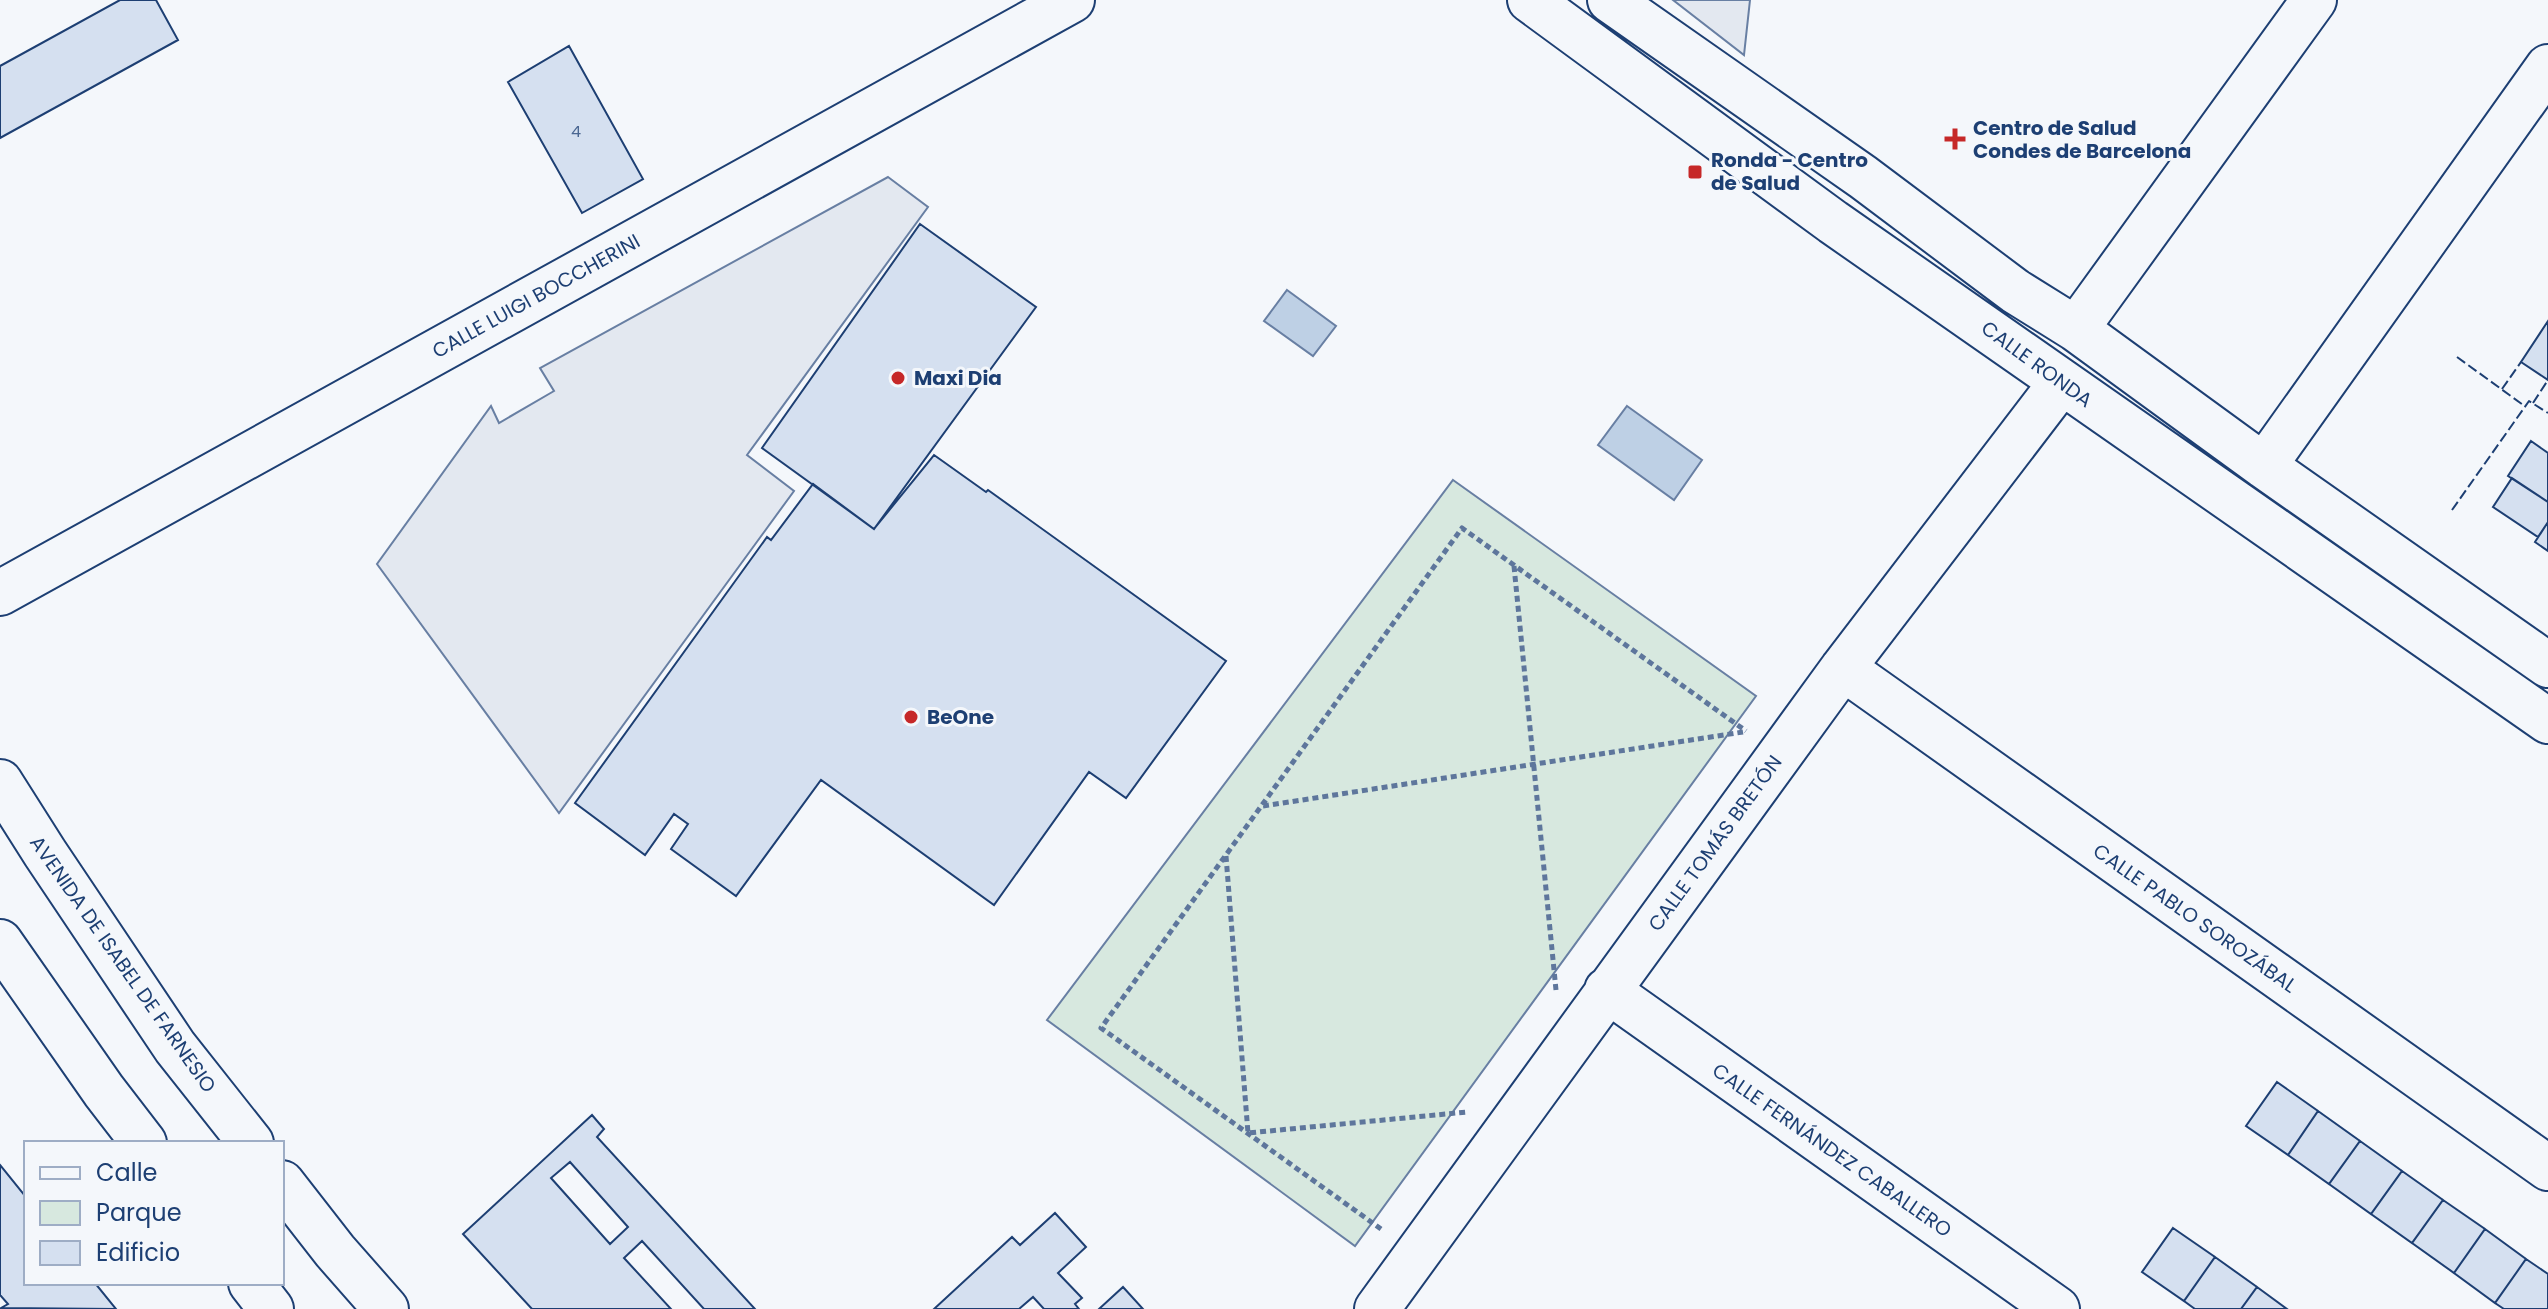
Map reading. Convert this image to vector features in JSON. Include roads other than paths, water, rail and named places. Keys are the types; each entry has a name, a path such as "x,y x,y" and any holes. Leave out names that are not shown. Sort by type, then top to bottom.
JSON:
{"street":[{"name":"CALLE LUIGI BOCCHERINI","path":"0,593 1072,0"},
{"name":"CALLE RONDA","path":"1530,0 1881,256 2548,721"},
{"path":"1610,0 1911,213 2015,291 2076,329 2264,466 2548,665"},
{"path":"2076,329 2314,0"},
{"path":"2264,466 2548,67"},
{"path":"1881,256 1911,213"},
{"name":"CALLE TOMÁS BRETÓN","path":"1377,1309 1843,668 2061,383"},
{"name":"CALLE PABLO SOROZÁBAL","path":"1843,668 2548,1168"},
{"name":"AVENIDA DE ISABEL DE FARNESIO","path":"0,782 175,1047 249,1141"},
{"path":"0,942 142,1141"},
{"name":"CALLE FERNÁNDEZ CABALLERO","path":"1607,990 2057,1309"},
{"path":"284,1186 386,1309"},
{"path":"253,1285 271,1309"}],"water":[{"path":"1287,290 1336,326 1313,356 1264,321"},
{"path":"1627,406 1702,460 1674,500 1598,445"}],"place":[{"name":"Centro de Salud Condes de Barcelona","path":"1955,139"},
{"name":"Ronda - Centro de Salud","path":"1695,172"},
{"name":"Maxi Dia","path":"898,378"},
{"name":"BeOne","path":"911,717"}]}
